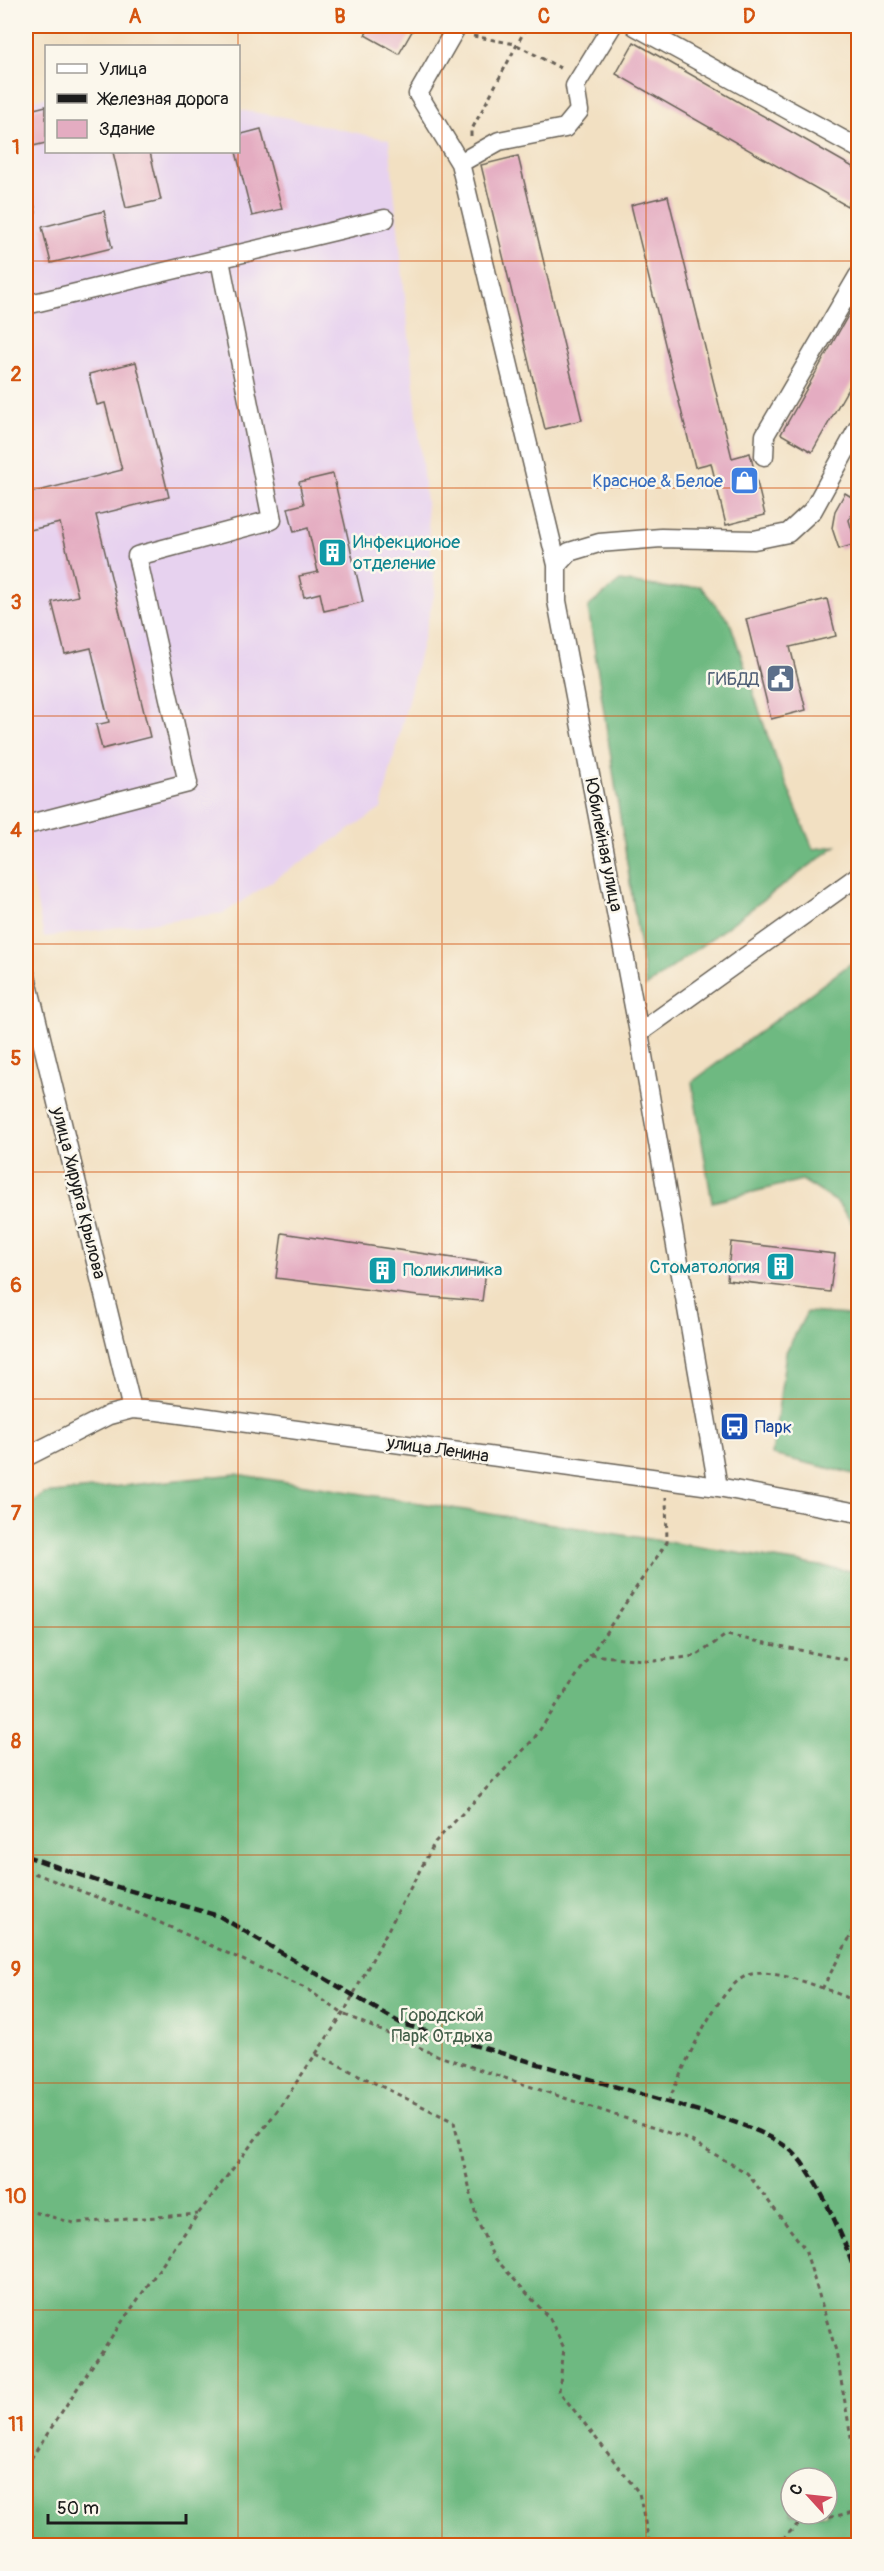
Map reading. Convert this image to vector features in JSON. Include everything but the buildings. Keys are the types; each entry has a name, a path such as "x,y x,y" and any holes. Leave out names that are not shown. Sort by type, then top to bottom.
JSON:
{"street":[{"path":"466,159 499,141 565,128 579,111 575,86 612,26"},
{"path":"635,26 858,148"},
{"name":"Юбилейная улица","path":"455,28 418,94 466,159 557,565 557,601 639,1034 718,1487"},
{"path":"26,305 385,219"},
{"path":"26,825 188,783 137,556 272,520 220,260"},
{"path":"764,456 765,435 858,276"},
{"path":"557,565 569,552 599,543 661,538 754,540 788,533 813,510 858,428"},
{"path":"639,1034 858,876"},
{"name":"улица Хирурга Крылова","path":"26,976 132,1409"},
{"name":"улица Ленина","path":"26,1457 110,1415 132,1409 718,1487 858,1513"}],"path":[{"path":"466,159 471,131 515,44 527,26"},
{"path":"455,28 487,41 515,44 569,72 575,86"},
{"path":"26,2466 110,2339 198,2214 277,2111 343,2014 435,1842 533,1740 667,1542 666,1480"},
{"path":"591,1655 655,1661 696,1656 726,1635 858,1662"},
{"path":"26,1870 163,1924 307,1989 343,2014 439,2056 690,2140 747,2173 804,2249 836,2351 858,2467"},
{"path":"822,1989 858,1922"},
{"path":"669,2102 696,2040 729,1990 748,1975 780,1975 858,2002"},
{"path":"316,2054 454,2122 477,2220 493,2256 550,2319 564,2348 559,2391 639,2493 650,2546"},
{"path":"26,2210 74,2223 198,2214"},
{"path":"776,2546 797,2525 858,2511"}],"shaded area":[{"path":"45,97 45,153 240,153 240,110 289,118 389,140 435,591 381,809 224,913 44,937 26,853 26,102"}],"green space":[{"path":"620,581 669,588 700,586 730,622 772,749 813,849 836,846 646,987 588,607"},
{"path":"858,958 858,1231 837,1202 802,1180 712,1202 692,1082"},
{"path":"807,1312 849,1315 858,1312 858,1475 772,1455 786,1352"},
{"name":"Городской Парк Отдыха","path":"236,1474 858,1572 858,2545 26,2545 26,1507 44,1494"}],"railway":[{"path":"26,1856 100,1882 219,1916 402,2024 726,2119 758,2131 788,2148 809,2173 831,2212 858,2285"}],"place":[{"name":"Красное & Белое","path":"744,481"},
{"name":"Инфекционое отделение","path":"332,552"},
{"name":"ГИБДД","path":"780,679"},
{"name":"Стоматология","path":"781,1267"},
{"name":"Поликлиника","path":"382,1270"},
{"name":"Парк","path":"734,1427"}]}
